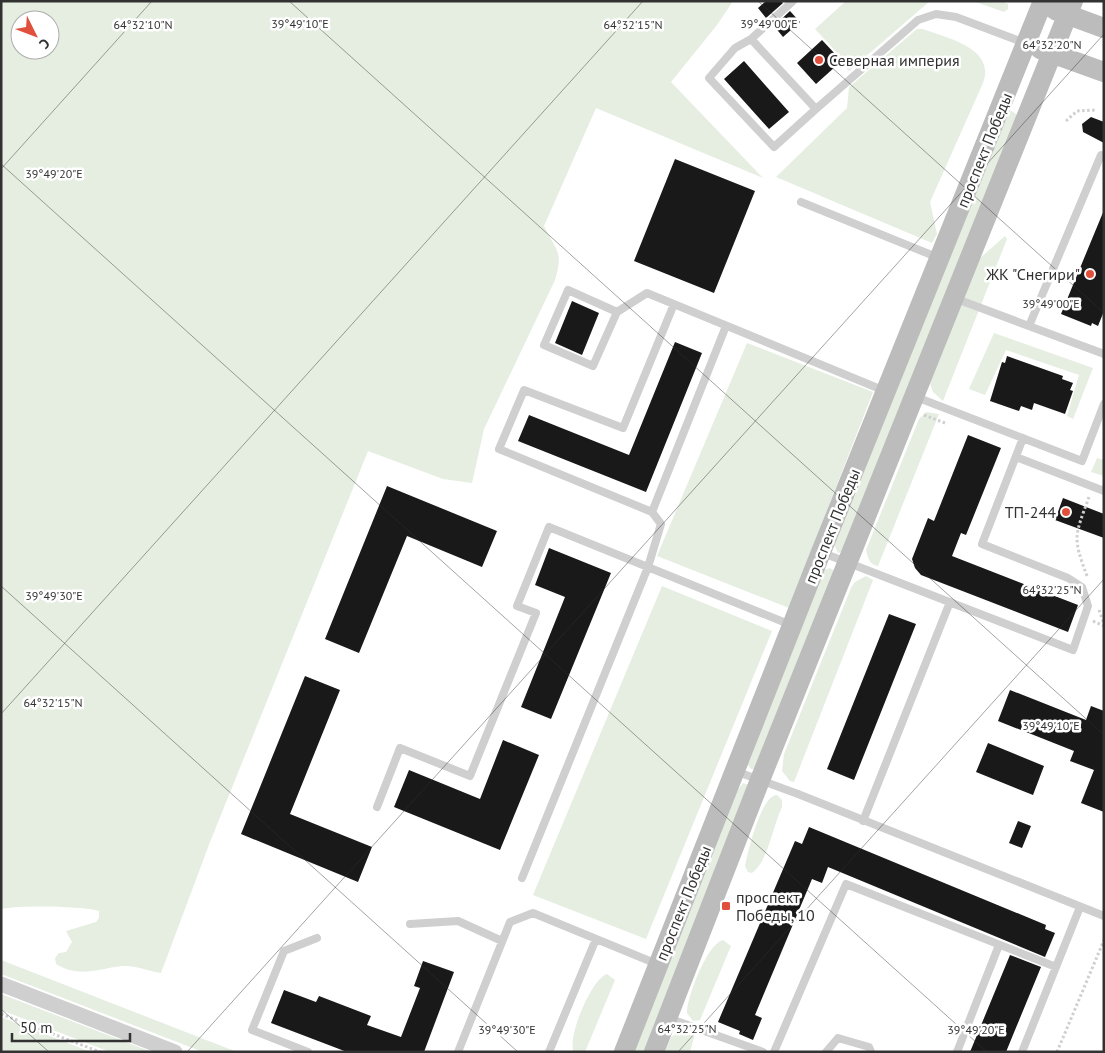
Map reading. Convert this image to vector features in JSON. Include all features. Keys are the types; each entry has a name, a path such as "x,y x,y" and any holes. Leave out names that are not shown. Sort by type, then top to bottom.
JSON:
{"main road":[{"path":"1040,3 1070,8 1104,28"},
{"name":"проспект Победы","path":"624,1052 821,552 1026,44 1040,3"},
{"name":"проспект Победы","path":"654,1052 760,780 848,562 915,404 954,298 1070,8"},
{"path":"1026,44 1104,72"}],"street":[{"path":"1,984 175,1052"}],"lane":[{"path":"793,1 751,39 735,48 709,78 774,147 918,20 936,14 956,17 1026,44"},
{"path":"751,39 816,109"},
{"path":"1029,326 1100,155 1104,156"},
{"path":"801,202 940,259"},
{"path":"617,312 568,290 544,345 593,366 617,312 647,293 886,391"},
{"path":"954,298 1104,354"},
{"path":"522,878 648,567 661,524 652,512 499,449 524,390 622,428 674,304"},
{"path":"652,512 726,326"},
{"path":"915,404 1023,438 1082,460 1104,404"},
{"path":"821,552 1073,650 1088,606 1082,587 1068,578 982,544 1023,438"},
{"path":"1016,457 1104,491"},
{"path":"377,807 400,748 470,776 536,613 517,606 549,527 792,626"},
{"path":"863,821 950,602"},
{"path":"735,771 1104,916"},
{"path":"774,1052 846,884 1056,967"},
{"path":"1022,1052 1080,907"},
{"path":"458,1052 510,922 533,913 659,965"},
{"path":"410,924 458,921 502,941"},
{"path":"308,1052 252,1030 284,951 317,938"},
{"path":"549,1052 596,939"},
{"path":"957,1052 999,945"},
{"path":"668,1018 763,1052"},
{"path":"826,1052 838,1038 869,1047 871,1052"},
{"path":"284,1052 288,1044"}],"path":[{"path":"1066,121 1077,112 1095,110"},
{"path":"915,404 945,423"},
{"path":"1087,578 1077,550 1075,535 1093,486"},
{"path":"1097,605 1104,624"},
{"path":"1057,1052 1104,940"},
{"path":"1,1014 100,1052"}],"shaded area":[{"path":"1,1 733,1 717,25 671,82 763,178 596,108 544,226 559,257 555,280 484,429 472,483 443,479 368,451 210,842 161,973 127,966 81,972 64,968 56,964 55,958 59,953 66,952 72,942 66,931 96,922 99,918 99,911 51,907 1,909"},
{"path":"846,1 930,1 849,71 840,62 840,56 815,29"},
{"path":"973,1 1002,1 1008,4 1008,9 1004,12"},
{"path":"917,29 923,29 944,36 967,46 982,61 985,71 983,83 930,202 937,234 932,243 776,177 847,108 849,87"},
{"path":"1012,111 1018,116 844,551 838,553 834,544 1008,112"},
{"path":"1005,236 1007,239 943,401 933,392 930,383 979,259"},
{"path":"994,333 1093,368 1073,419 1067,416 1079,375 1006,350 985,395 969,389"},
{"path":"747,343 873,392 789,608 657,556"},
{"path":"926,412 939,414 878,566 869,560 866,550 919,419"},
{"path":"1097,458 1104,460 1104,476 1091,472"},
{"path":"830,568 835,571 754,769 751,769 748,765 824,570"},
{"path":"866,576 873,580 794,782 790,781 782,771 784,754 851,588 855,582"},
{"path":"662,586 772,631 646,939 533,895"},
{"path":"743,783 749,785 750,788 644,1052 633,1052 738,790"},
{"path":"777,795 782,800 782,807 766,852 758,868 752,873 748,872 745,866 756,825 766,804 771,797"},
{"path":"723,940 731,946 700,1020 693,1021 687,1013 694,984 711,951"},
{"path":"1,960 237,1052 203,1052 1,974"},
{"path":"607,974 615,980 585,1052 574,1052 574,1035 582,1010 594,986"},
{"path":"1,994 152,1052 110,1052 1,1010"},
{"path":"1,1017 91,1052 1,1052"},
{"path":"685,1029 695,1034 690,1052 665,1052 671,1037"}],"building":[{"path":"766,1 781,1 783,3 766,18 758,8"},
{"path":"790,11 800,22 783,37 774,26"},
{"name":"Северная империя","path":"822,40 837,56 836,66 816,84 797,63"},
{"path":"744,61 789,112 769,129 724,79"},
{"path":"1091,117 1104,122 1104,143 1083,132 1082,124"},
{"path":"675,159 755,191 714,293 634,261"},
{"name":"ЖК \"Снегири\"","path":"1104,210 1104,311 1098,326 1092,323 1091,326 1061,314"},
{"path":"572,301 599,313 582,355 555,343"},
{"path":"675,342 702,353 646,492 518,441 529,415 629,455"},
{"path":"1007,356 1063,376 1062,379 1073,383 1070,390 1073,391 1065,414 1034,403 1032,410 1021,406 1019,411 990,401 1002,362 1005,363"},
{"path":"968,435 1001,448 966,535 961,533 952,556 1078,605 1068,632 921,575 915,568 912,559 928,518 934,521"},
{"path":"387,486 497,531 482,567 407,536 359,653 325,639"},
{"path":"1063,498 1104,514 1104,538 1055,520"},
{"path":"549,548 611,573 551,719 521,707 565,597 535,585"},
{"path":"889,614 916,624 854,780 827,769"},
{"path":"305,676 340,690 290,814 372,847 358,882 241,834"},
{"path":"1010,690 1086,720 1091,706 1104,711 1104,812 1081,803 1094,770 1070,761 1074,751 998,721"},
{"path":"503,740 539,755 500,850 394,807 409,770 480,799"},
{"path":"988,743 1044,766 1033,795 976,772"},
{"path":"1018,821 1031,826 1022,848 1009,843"},
{"path":"809,827 1046,925 1045,929 1055,933 1045,957 828,867 822,883 812,879 755,1015 762,1018 753,1040 739,1034 740,1031 718,1022 795,841 802,844"},
{"path":"1010,955 1041,967 1006,1052 970,1052"},
{"path":"423,961 454,972 424,1052 347,1052 271,1023 284,990 316,1002 319,996 371,1016 367,1025 401,1037 420,988 414,986"}],"place":[{"name":"Северная империя","path":"819,60"},
{"name":"ЖК \"Снегири\"","path":"1090,274"},
{"name":"ТП-244","path":"1066,512"},
{"name":"проспект Победы, 10","path":"726,906"}]}
